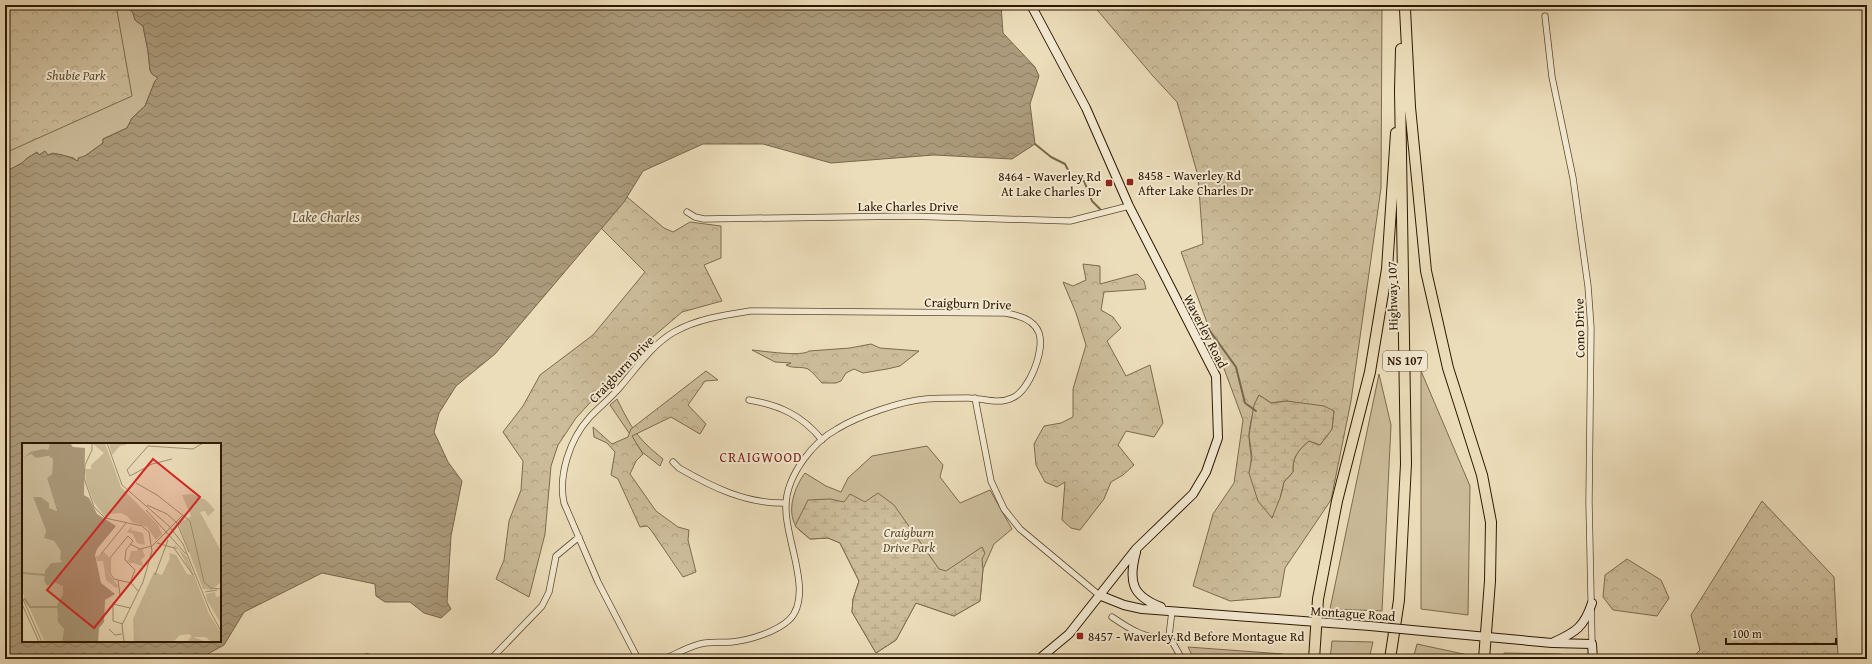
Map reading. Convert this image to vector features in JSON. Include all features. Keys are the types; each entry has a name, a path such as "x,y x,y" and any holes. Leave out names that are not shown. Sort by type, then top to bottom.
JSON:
{"highway":[{"name":"Highway 107","path":"1390,659 1399,600 1406,464 1400,91 1405,7"},
{"path":"1405,7 1410,107 1426,271 1448,368 1482,475 1491,522 1490,581 1484,659"},
{"path":"1314,659 1318,599 1337,501 1370,372 1387,269 1400,91"}],"main road":[{"name":"Waverley Road","path":"1031,5 1086,108 1129,206 1216,376 1218,438 1206,472 1193,494 1136,549 1069,634 1039,659"},
{"path":"1136,549 1132,570 1138,593 1141,597 1169,610"},
{"name":"Montague Road","path":"1099,595 1111,601 1134,608 1370,626 1552,643 1592,644"},
{"path":"1552,643 1579,629 1588,616 1592,603"},
{"path":"1592,644 1593,659"}],"street":[{"name":"Cono Drive","path":"1545,16 1552,77 1573,178 1588,286 1591,328 1589,502 1592,644"},
{"name":"Lake Charles Drive","path":"687,212 695,217 704,219 909,216 1070,221 1129,206"},
{"name":"Craigburn Drive","path":"638,659 601,589 578,538 562,494 568,458 576,436 589,417 612,397 655,347 674,332 688,325 722,315 759,311 1005,313 1019,315 1032,322 1039,333 1040,347 1027,387 1011,399 992,402 975,398 924,399 867,415 843,426 822,440 806,456 792,477 786,503 786,518 800,592 798,604 794,614 779,626 747,639 734,642 700,644 664,659"},
{"path":"975,398 991,481 1004,510 1020,529 1099,595"},
{"path":"749,400 773,405 793,413 808,424 822,440"},
{"path":"674,462 679,468 726,493 755,500 786,503"},
{"path":"491,659 542,606 549,592 556,556 560,551 578,538"},
{"path":"1169,610 1169,636 1182,659"},
{"path":"1112,617 1149,637 1162,638 1169,636"},
{"path":"356,659 367,657 379,659"}],"green space":[{"name":"Shubie Park","path":"5,5 126,5 133,13 135,20 143,26 150,70 152,74 158,78 155,81 145,106 132,118 127,128 103,139 103,143 78,161 74,158 53,153 48,155 44,152 39,155 37,152 22,163 5,172"},
{"name":"Shubie Park","path":"5,5 116,5 132,96 5,153"},
{"path":"1093,5 1382,5 1381,188 1351,401 1331,500 1285,568 1280,597 1230,601 1193,586 1213,514 1234,483 1243,420 1181,252 1203,244 1198,176 1177,102 1152,75","holes":["1259,395 1271,403 1287,401 1334,411 1332,429 1320,445 1309,441 1296,455 1293,472 1284,482 1280,498 1249,473 1251,459 1249,431 1252,415"]},
{"path":"627,197 664,228 673,232 690,222 721,226 721,258 704,265 722,301 682,312 640,348 576,418 558,445 551,466 545,534 529,597 496,579 504,560 509,521 521,490 523,461 503,432 523,406 540,375 593,335 645,272 601,228"},
{"path":"1083,264 1100,266 1100,284 1137,274 1144,281 1146,289 1104,292 1101,310 1113,317 1121,328 1107,341 1126,376 1150,365 1163,423 1154,437 1126,431 1118,445 1134,465 1123,475 1111,482 1104,499 1080,530 1071,528 1062,520 1065,482 1057,487 1045,482 1036,465 1034,444 1044,426 1061,423 1073,417 1073,389 1086,345 1076,313 1063,282 1073,286 1086,280"},
{"path":"871,344 880,348 919,351 900,366 863,373 854,369 846,373 841,381 836,383 822,383 808,369 786,365 791,363 775,362 752,350 799,354 809,351 850,348"},
{"path":"706,371 718,380 705,381 688,405 706,424 700,434 671,417 632,436 643,454 636,461 630,474 656,511 678,527 689,530 688,540 696,572 683,577 651,530 647,526 640,527 618,479 611,475 615,452 607,443 594,437 593,427 612,444 628,437 631,429"},
{"path":"1421,371 1470,486 1468,615 1421,609"},
{"path":"1379,374 1391,425 1382,611 1330,609"},
{"path":"1259,395 1271,403 1287,401 1324,406 1334,411 1332,429 1320,445 1309,441 1296,455 1293,472 1284,482 1280,498 1272,518 1258,501 1249,473 1252,457 1249,435 1254,405"},
{"path":"617,399 627,418 641,439 663,459 660,466 642,452 610,405"},
{"name":"Craigburn Drive Park","path":"927,446 943,465 940,477 960,503 990,490 1012,529 994,544 983,569 980,601 954,616 916,603 896,640 876,653 852,612 853,599 859,581 840,543 828,538 810,539 799,530 793,520 793,499 801,478 805,473 826,486 841,492 848,478 872,456"},
{"path":"878,493 894,505 939,569 946,571 982,547 985,553 982,559 983,569 980,601 954,616 916,603 896,640 876,653 852,612 853,599 859,581 840,543 828,538 810,539 795,526 808,500 830,499 844,502 850,494 865,502"},
{"path":"1762,501 1834,577 1838,655 1841,659 1691,659 1700,650 1691,615"},
{"path":"1627,559 1661,580 1669,598 1657,616 1613,610 1603,597 1605,575"},
{"path":"1332,641 1373,642 1369,659 1330,659"},
{"path":"1417,644 1468,655 1466,659 1413,659"},
{"path":"1188,647 1283,654 1282,659 1194,659"},
{"path":"1504,653 1561,654 1560,659 1503,659"}],"water":[{"name":"Lake Charles","path":"126,5 1001,5 1003,33 1035,67 1039,76 1030,104 1035,144 1012,159 934,155 831,163 763,144 703,144 643,171 624,202 495,354 456,386 439,413 434,432 448,462 462,481 451,536 447,602 451,609 441,618 424,613 410,602 385,602 376,596 375,584 322,573 244,612 224,645 199,659 5,659 5,172 22,163 37,152 39,155 45,151 48,155 60,154 78,161 78,158 85,156 103,143 103,139 127,128 132,118 145,106 155,81 158,78 152,74 150,70 143,26 135,20 133,13"}],"waterway":[{"path":"1035,144 1051,157 1065,164 1072,178 1084,181 1092,201 1100,209"},
{"path":"1197,313 1236,367 1245,403 1256,411"}],"place":[{"name":"8458 - Waverley Rd After Lake Charles Dr","path":"1130,182"},
{"name":"8464 - Waverley Rd At Lake Charles Dr","path":"1109,183"},
{"name":"8457 - Waverley Rd Before Montague Rd","path":"1080,636"}],"district":[{"name":"CRAIGWOOD","path":"761,457"}]}
